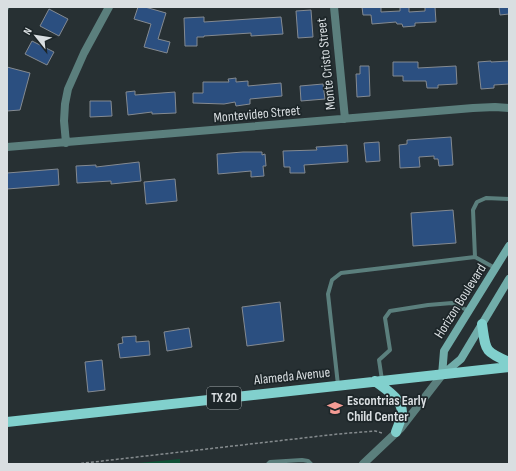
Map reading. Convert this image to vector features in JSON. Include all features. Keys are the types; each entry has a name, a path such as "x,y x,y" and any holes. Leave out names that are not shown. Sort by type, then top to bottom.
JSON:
{"main road":[{"name":"Horizon Boulevard","path":"442,375 444,351 509,246"},
{"path":"442,375 461,359 509,279"},
{"path":"482,324 485,345 489,352 496,357 509,362"},
{"name":"Alameda Avenue","path":"7,422 509,367"},
{"path":"379,381 400,404 402,413 394,434"}],"street":[{"path":"66,143 64,121 68,89 84,53 109,7"},
{"name":"Monte Cristo Street","path":"334,7 345,119"},
{"name":"Montevideo Street","path":"7,147 480,108 509,108"},
{"path":"363,464 410,417 442,375"}],"lane":[{"path":"475,257 473,210 477,202 486,198 509,199"},
{"path":"338,385 328,294 332,280 341,273 475,257 495,268"},
{"path":"379,381 379,360 390,350 385,318 390,311 452,303 469,311"},
{"path":"268,464 270,462 302,460 308,461 311,464"}],"path":[{"path":"76,464 338,434 375,431 394,434"}],"green space":[{"path":"180,459 180,464 128,464"}],"building":[{"path":"138,7 145,7 166,13 158,39 170,42 167,53 144,47 151,24 134,19"},
{"path":"362,7 381,7 381,12 400,11 400,7 409,7 409,12 425,11 425,7 435,7 436,22 415,23 415,26 403,27 402,24 397,24 396,22 372,24 371,15 363,15"},
{"path":"499,7 509,7 509,14 500,15"},
{"path":"49,9 68,19 59,36 40,26"},
{"path":"311,10 313,37 298,38 296,11"},
{"path":"204,17 204,22 281,17 283,34 251,36 251,33 204,36 197,37 197,46 185,46 184,18"},
{"path":"32,41 54,52 47,65 25,54"},
{"path":"509,61 509,84 494,85 494,88 481,89 478,62"},
{"path":"393,62 418,62 418,68 456,66 457,84 438,85 438,88 427,88 426,81 403,81 403,76 393,76"},
{"path":"360,66 369,66 370,96 357,97 356,74 360,74"},
{"path":"7,67 30,73 20,110 7,111"},
{"path":"236,78 236,82 248,81 248,86 281,83 282,96 250,99 250,104 236,106 235,102 224,104 193,103 193,93 203,93 203,82 229,82 228,79"},
{"path":"323,84 325,99 301,101 300,86"},
{"path":"135,91 135,95 175,92 176,113 152,114 152,112 128,115 126,92"},
{"path":"90,101 111,101 112,116 90,117"},
{"path":"451,137 453,165 439,166 438,159 434,159 434,156 419,157 420,167 400,168 399,145 407,144 407,140"},
{"path":"379,142 380,161 366,162 364,143"},
{"path":"347,145 348,162 304,165 305,173 290,173 290,167 284,167 283,151 317,150 316,147"},
{"path":"262,152 262,155 265,154 266,166 263,166 264,176 251,177 251,171 218,174 217,154"},
{"path":"139,162 141,181 111,184 111,181 77,183 76,166 96,165 96,167"},
{"path":"58,169 59,185 7,189 7,173"},
{"path":"175,179 177,201 146,204 144,182"},
{"path":"453,210 456,243 413,246 411,213"},
{"path":"280,302 284,341 247,346 242,307"},
{"path":"189,328 192,347 167,351 164,332"},
{"path":"136,336 136,342 149,341 150,355 120,358 118,344 123,343 122,337"},
{"path":"102,360 105,390 88,392 85,362"}],"place":[{"name":"Escontrias Early Child Center","path":"335,408"}]}
